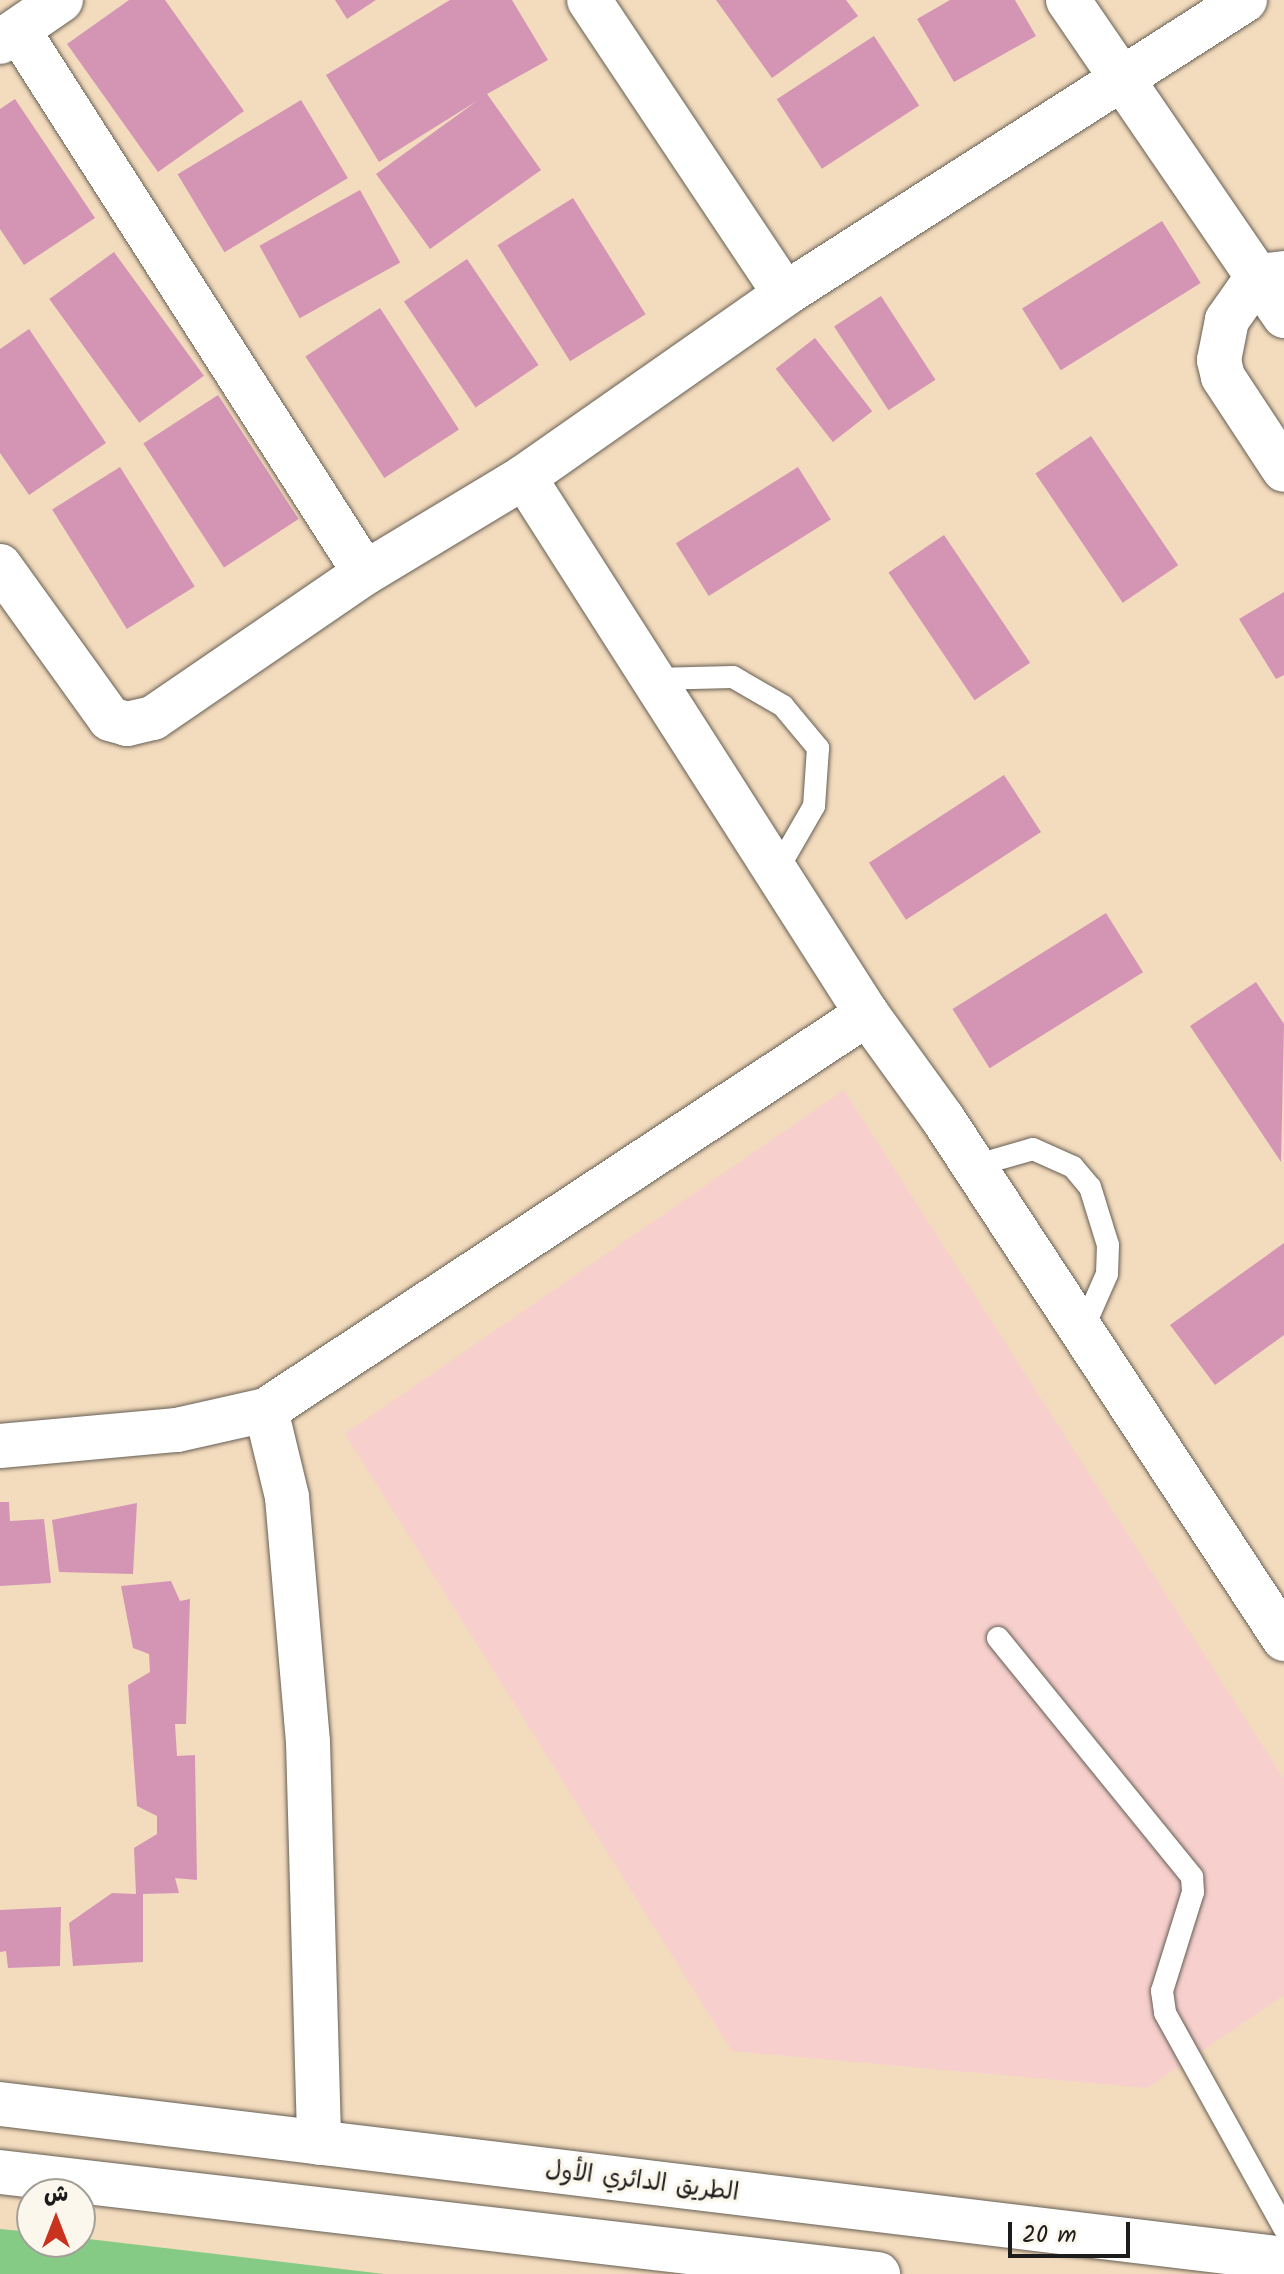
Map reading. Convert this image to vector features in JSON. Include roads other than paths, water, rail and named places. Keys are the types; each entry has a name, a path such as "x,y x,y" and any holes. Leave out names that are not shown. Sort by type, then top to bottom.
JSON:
{"street":[{"path":"61,0 9,36 365,573"},
{"path":"589,0 785,294"},
{"path":"1068,0 1122,79 1271,275 1284,316"},
{"path":"0,566 97,706 110,719 127,724 173,708 365,573 524,477 785,294 1245,0"},
{"path":"1271,275 1227,320 1219,360 1223,377 1284,470"},
{"path":"524,477 867,1014 974,1166 1082,1331 1276,1614"},
{"path":"0,1446 177,1430 266,1410 867,1014"},
{"path":"266,1410 287,1497 308,1742 319,2143"},
{"name":"الطريق الدائري الأول","path":"0,2104 1284,2259"},
{"path":"0,2172 878,2274"}],"lane":[{"path":"653,679 733,677 783,706 818,748 814,806 776,872"},
{"path":"974,1166 1033,1149 1073,1167 1090,1187 1108,1245 1107,1274 1082,1331"},
{"path":"998,1638 1192,1877 1193,1892 1162,1991 1165,2013 1284,2228"}]}
